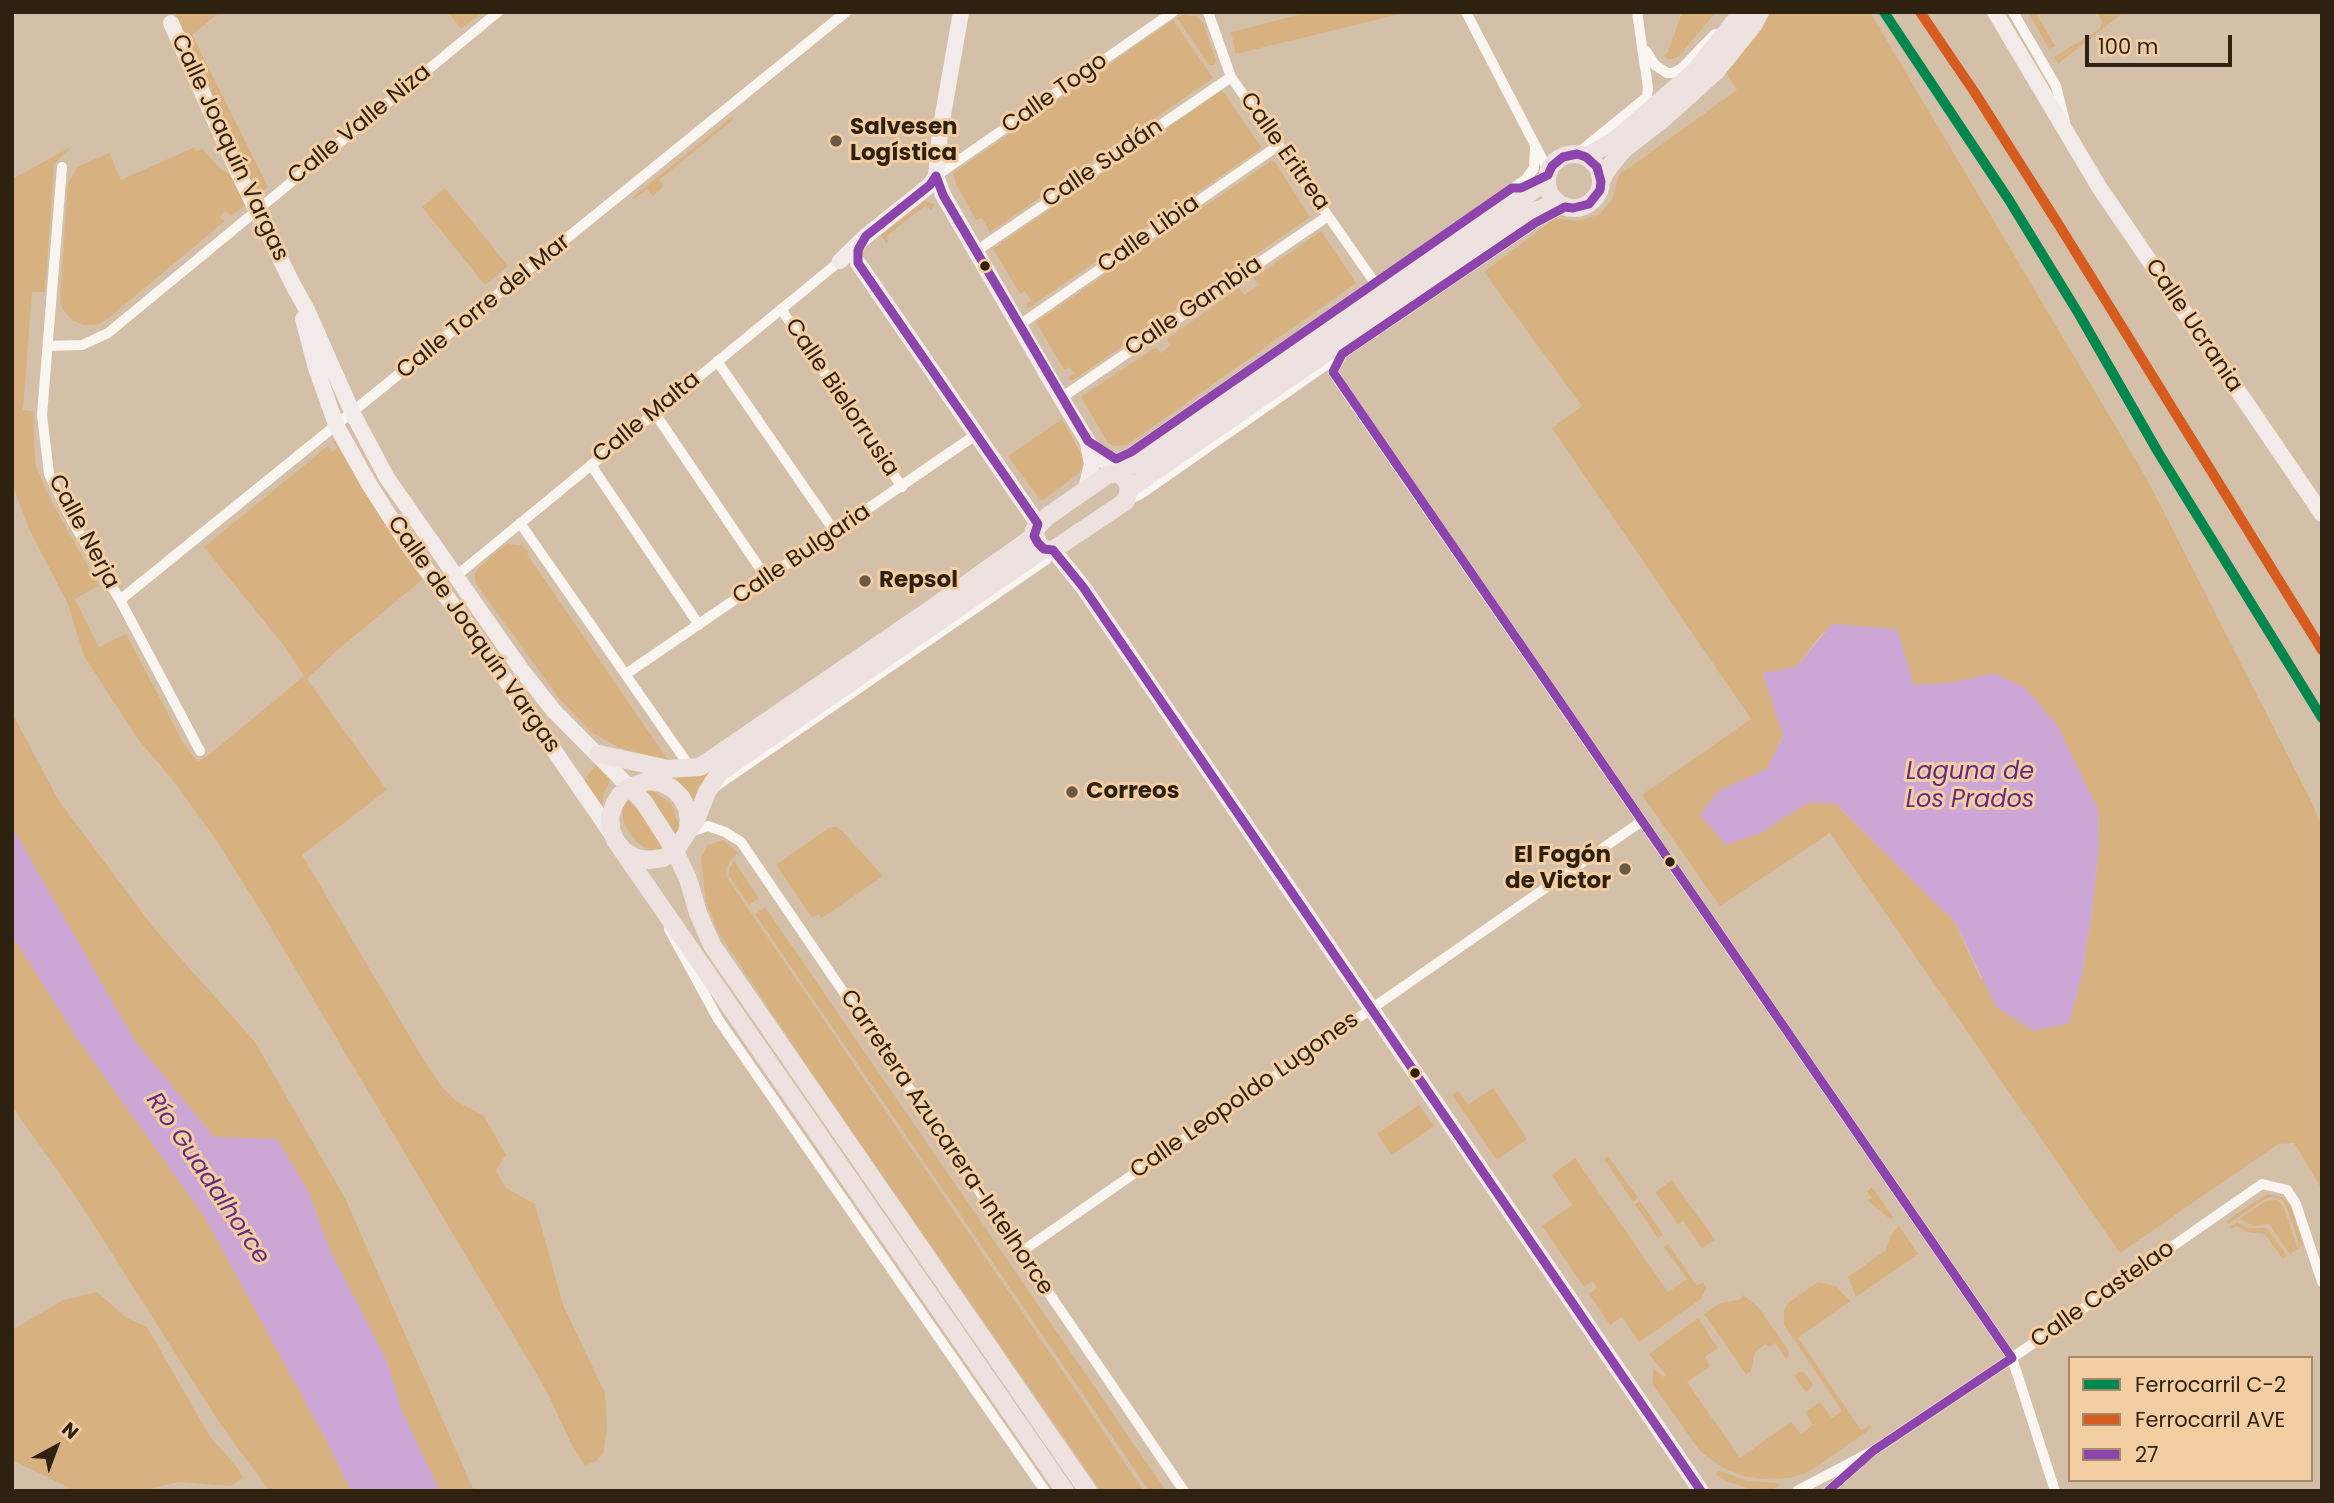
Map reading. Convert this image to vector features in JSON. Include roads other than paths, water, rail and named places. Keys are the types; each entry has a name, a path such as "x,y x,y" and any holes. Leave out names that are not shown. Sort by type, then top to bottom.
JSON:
{"main road":[{"path":"1581,156 1615,140 1695,71 1742,12"},
{"path":"598,754 667,769 700,767 711,761 1010,554 1128,495 1529,213 1561,205 1573,208 1590,204 1596,198 1606,171 1623,149 1664,118 1716,71 1754,24 1760,12"},
{"path":"615,840 624,851 636,858 663,858 675,851 696,820 707,792 719,773 1042,540 1086,489 1107,475 1118,473 1137,462 1535,189 1557,161 1570,155 1581,156 1597,167 1601,182"},
{"path":"1548,175 1549,191 1561,205"},
{"path":"1118,473 1126,480 1128,495"},
{"path":"667,769 648,781 629,787 614,805 610,817 615,840 1065,1491"},
{"path":"648,781 666,786 681,797 687,808 687,833"},
{"path":"629,787 643,802 675,851 712,946 1088,1491"}],"street":[{"name":"Calle Valle Niza","path":"48,346 82,345 108,333 498,12"},
{"name":"Calle Torre del Mar","path":"120,600 337,427 846,12"},
{"path":"961,12 940,132 936,176 943,195 1060,398 1101,460 1118,473"},
{"path":"1466,12 1548,175 1521,188 1512,188"},
{"path":"1581,156 1647,97 1637,12"},
{"path":"1641,35 1649,59 1667,73 1673,74 1698,52 1732,12"},
{"name":"Calle Ucrania","path":"1995,12 2099,187 2322,514"},
{"name":"Calle Ucrania","path":"2013,12 2056,86 2068,135"},
{"name":"Calle Togo","path":"936,176 1169,13"},
{"name":"Calle Eritrea","path":"1207,13 1231,76 1375,283"},
{"name":"Calle Joaquín Vargas","path":"169,17 353,414"},
{"name":"Calle Sudán","path":"975,252 1231,76"},
{"name":"Calle Libia","path":"1018,326 1279,145"},
{"path":"1088,441 1116,459 1130,452 1526,179 1534,168 1535,146"},
{"name":"Calle Nerja","path":"62,167 42,415 49,474 72,521 120,600 200,751"},
{"name":"Calle Malta","path":"456,576 840,261 866,236 930,185 936,176"},
{"path":"1128,495 1149,489 1561,205"},
{"name":"Calle Gambia","path":"1060,398 1328,216"},
{"path":"858,263 858,250 866,236"},
{"path":"840,261 858,263 978,434 1042,540 1083,587 1699,1489"},
{"name":"Calle Joaquín Vargas","path":"292,283 316,368 337,427"},
{"name":"Calle Bielorrusia","path":"781,309 901,486"},
{"path":"1342,354 1333,372 1340,383 2012,1358 2055,1491"},
{"path":"717,361 835,532"},
{"path":"654,412 767,579"},
{"name":"Calle de Joaquín Vargas","path":"353,414 387,478 523,672 554,711 629,787"},
{"name":"Calle de Joaquín Vargas","path":"337,427 405,542 474,634 615,840"},
{"path":"1137,462 1160,431"},
{"name":"Calle Bulgaria","path":"626,674 978,434"},
{"path":"1086,489 1091,464 1088,441"},
{"path":"591,464 699,625"},
{"path":"520,523 690,768"},
{"name":"Calle Leopoldo Lugones","path":"1021,1252 1642,821"},
{"name":"Carretera Azucarera-Intelhorce","path":"687,833 708,826 741,842 1184,1491"},
{"path":"656,901 675,944 718,1019 1045,1491"},
{"name":"Calle Castelao","path":"1797,1491 1873,1451 2262,1184 2287,1189 2296,1204 2322,1282"},
{"name":"Calle Castelao","path":"1828,1491 1873,1451"}],"water":[{"name":"Laguna de Los Prados","path":"1832,624 1897,629 1914,685 1950,683 1994,673 2025,688 2057,725 2098,810 2099,844 2092,912 2081,978 2069,1023 2034,1031 1996,1007 1955,922 1835,803 1807,803 1761,833 1726,845 1700,815 1718,791 1767,769 1783,736 1763,673 1796,667"},
{"name":"Río Guadalhorce","path":"12,827 135,1041 214,1137 277,1139 307,1189 330,1250 387,1361 402,1411 440,1491 351,1491 204,1216 76,1037 12,935"}],"rail line":[{"name":"C-2","path":"1884,12 2009,200 2158,452 2322,718"},
{"name":"AVE","path":"1920,12 2062,230 2322,650"}],"place":[{"name":"Salvesen Logística","path":"836,141"},
{"name":"Repsol","path":"865,581"},
{"name":"Correos","path":"1072,792"},
{"name":"El Fogón de Victor","path":"1625,869"}]}
